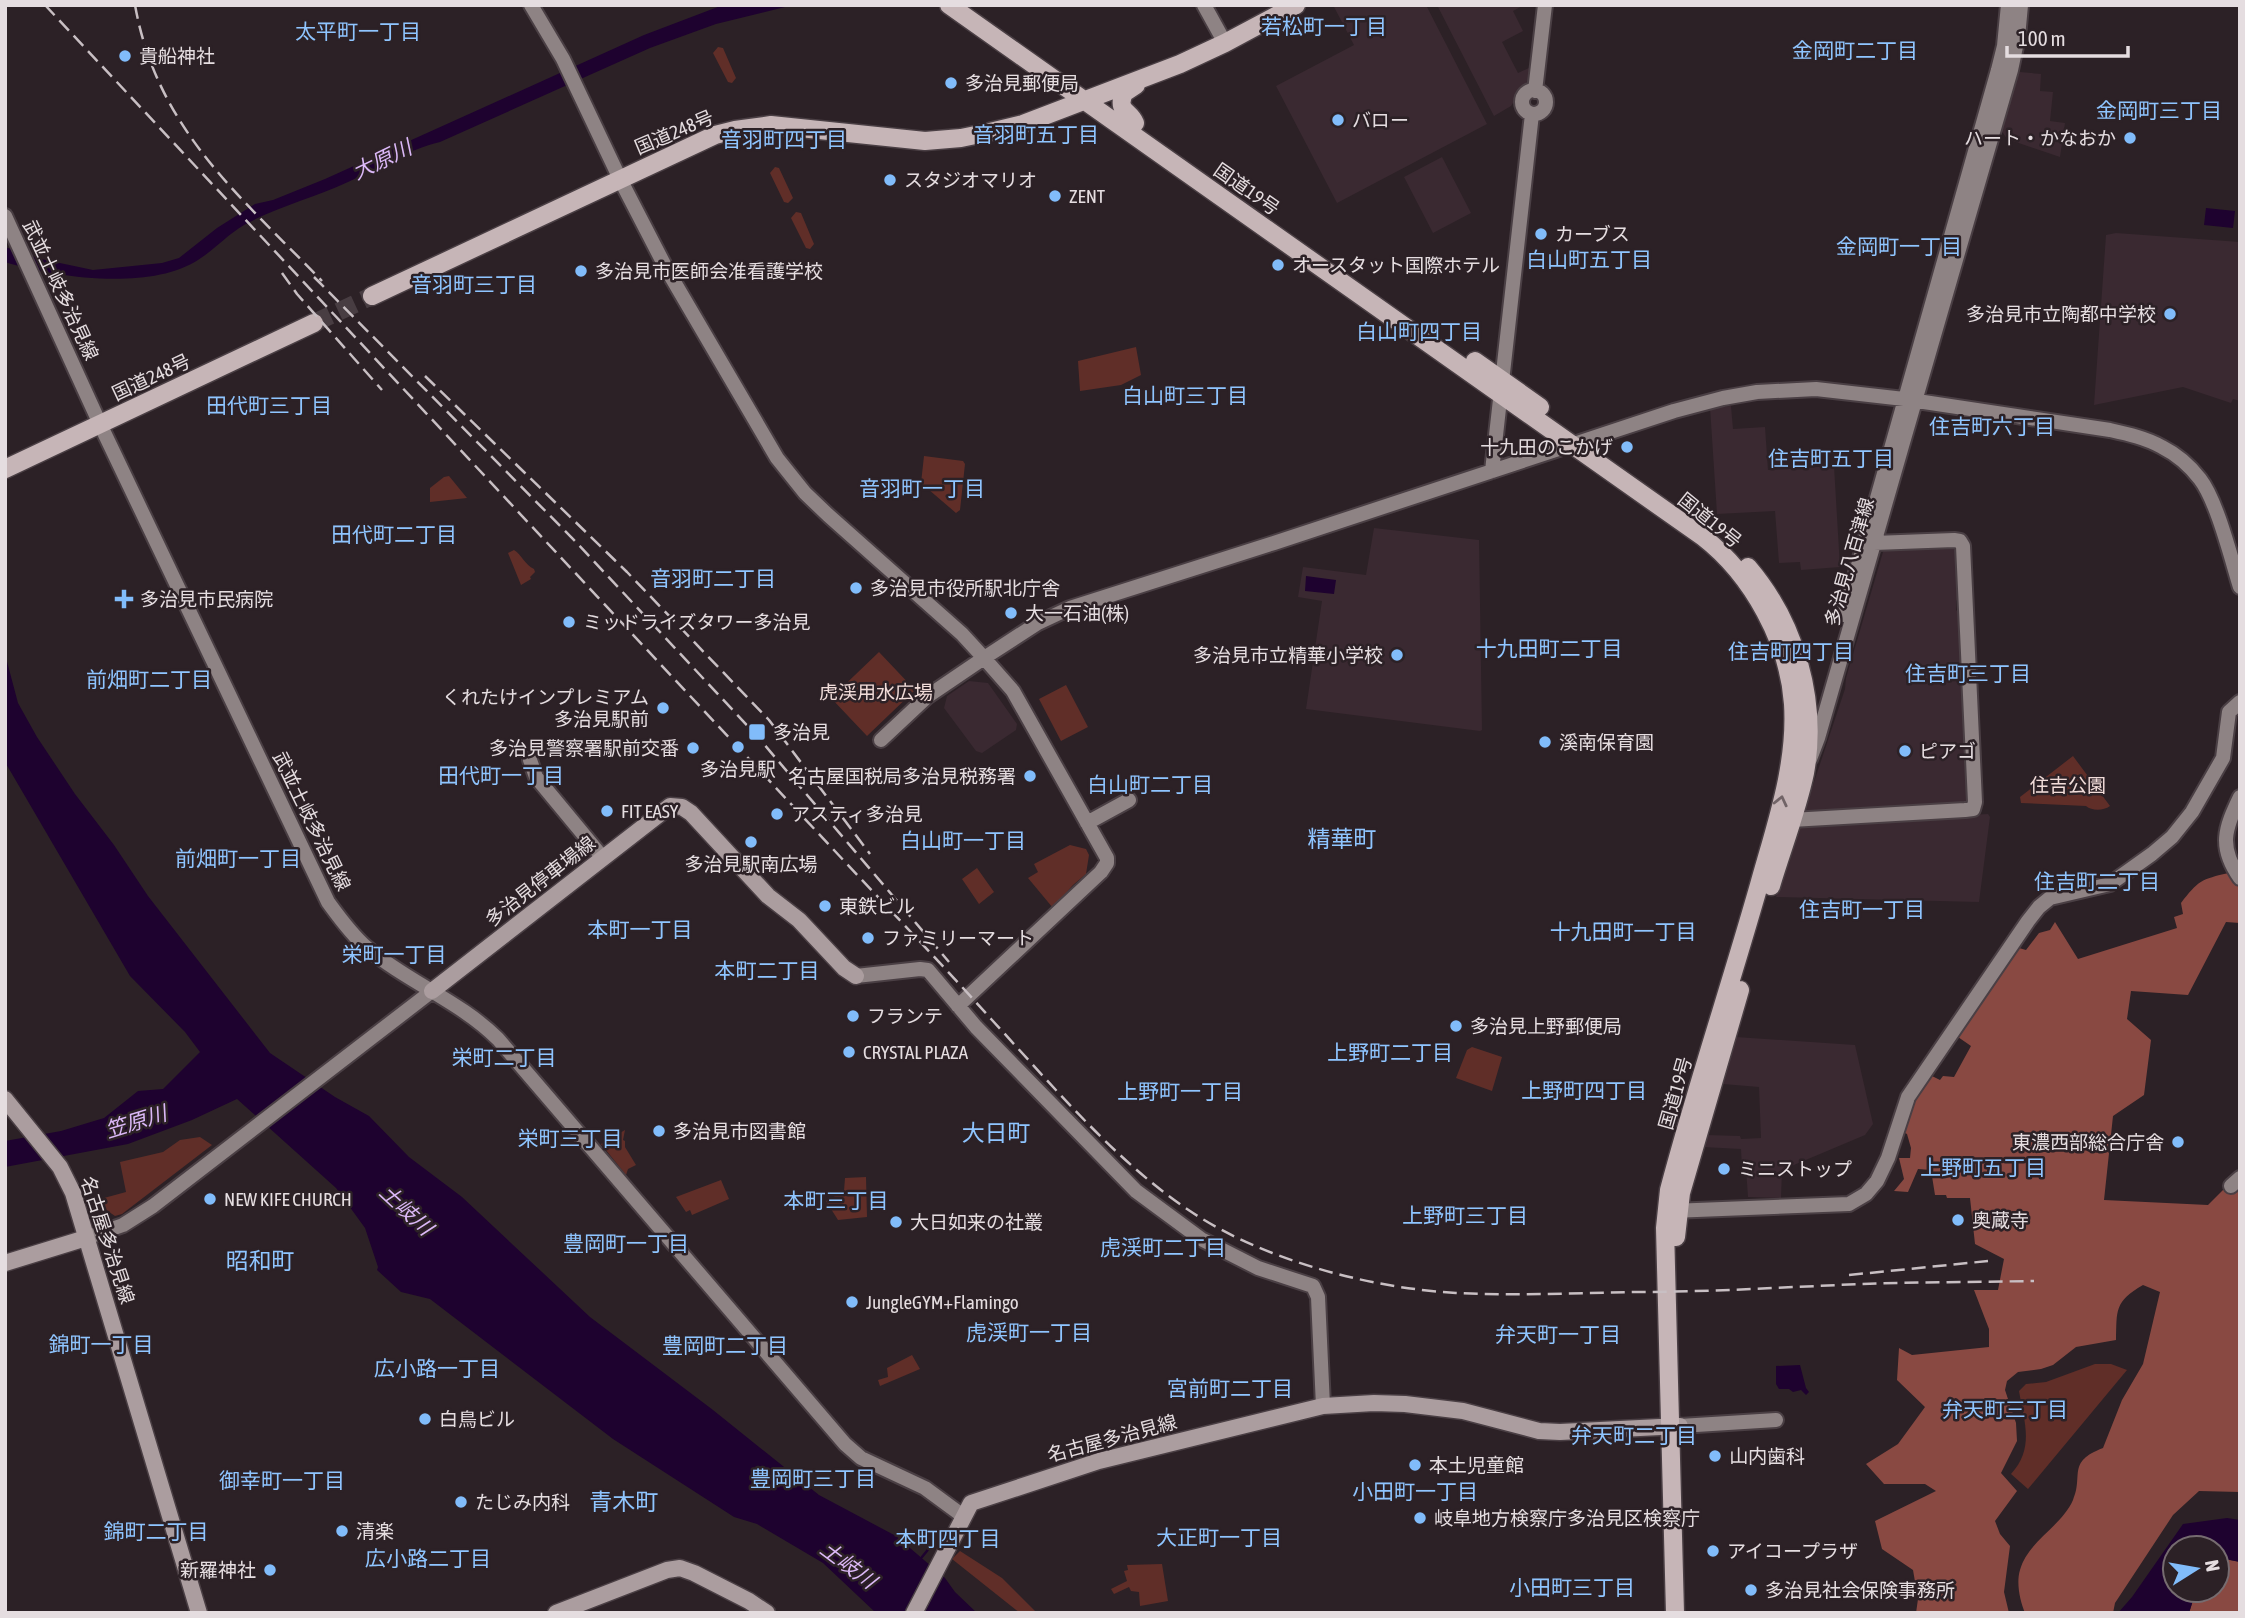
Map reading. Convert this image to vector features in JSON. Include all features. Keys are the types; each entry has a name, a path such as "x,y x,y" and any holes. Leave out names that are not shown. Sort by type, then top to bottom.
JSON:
{"highway":[{"name":"国道19号","path":"949,5 993,30 1502,387"},
{"name":"国道19号","path":"967,5 993,30"},
{"name":"国道248号","path":"1088,96 1180,64 1272,5"},
{"name":"国道248号","path":"372,296 715,135 771,125 925,141 961,138 1023,124 1296,5"},
{"path":"1135,123 1123,108 1124,93 1180,64"},
{"name":"国道19号","path":"1088,96 1135,123 1580,443 1709,542 1731,563 1757,596 1775,634 1790,679 1794,724 1791,760 1777,823 1669,1190 1673,1211"},
{"name":"国道248号","path":"5,469 314,323"},
{"name":"国道19号","path":"1580,443 1692,515 1723,540 1765,587 1789,631 1802,676 1808,720 1804,773 1681,1193 1673,1211 1664,1265 1687,1613"},
{"name":"国道19号","path":"1675,1426 1675,1613"}],"main road":[{"name":"多治見停車場線","path":"432,991 670,806 682,807 691,813 768,896 799,920 844,968 856,976"},
{"name":"名古屋多治見線","path":"5,1099 60,1167 73,1193 199,1613"},
{"path":"5,1263 86,1238"},
{"name":"名古屋多治見線","path":"914,1613 971,1503 1099,1461 1323,1406 1405,1404 1463,1411 1539,1431 1675,1426"},
{"path":"556,1613 667,1570 680,1568 749,1601 767,1613"}],"street":[{"path":"531,5 565,62 620,178 687,306 777,458 805,493 962,634 1013,691 1105,851 1107,858 1104,868 958,1006"},
{"path":"1204,5 1222,38"},
{"path":"1492,471 1532,114 1524,108 1522,101 1526,94 1535,91 1545,5"},
{"path":"1909,400 1998,70 2004,46 2008,5"},
{"path":"1909,400 2011,70 2021,5"},
{"name":"武並土岐多治見線","path":"5,216 100,424 328,902 365,946 395,969 489,1030 845,1444 861,1458 925,1488 963,1516"},
{"path":"881,740 928,696 1038,623 1070,608 1674,411 1758,392 1816,389 1909,400 2138,436 2163,447 2189,466 2201,480 2223,533 2240,587"},
{"name":"多治見八百津線","path":"1804,773 1818,738 1874,543 1909,400"},
{"name":"多治見八百津線","path":"1791,760 1797,741 1816,708 1822,691 1909,400"},
{"path":"1791,820 1973,809 1975,802 1963,546 1960,541 1954,540 1874,543"},
{"path":"1673,1211 1849,1204 1866,1194 1877,1181 1888,1158 1908,1097 2028,920 2050,898 2110,884 2152,855 2172,837 2192,812 2223,758 2229,712 2240,702"},
{"path":"530,761 536,777 603,858"},
{"path":"2240,797 2231,815 2226,849 2230,863 2240,878"},
{"path":"1087,823 1129,800"},
{"path":"856,976 912,969 928,970 976,1027 1136,1191 1210,1244 1258,1268 1314,1286 1318,1297 1323,1406"},
{"path":"86,1238 118,1227 138,1216 432,991"},
{"path":"1675,1426 1776,1420"}],"shaded area":[{"path":"1333,5 1426,5 1487,124 1337,203 1276,86 1354,45"},
{"path":"1437,5 1524,5 1513,11 1523,31 1502,42 1518,73 1533,66 1530,77 1511,106 1494,116"},
{"path":"2020,72 2041,74 2040,91 2053,92 2050,121 2065,123 2060,157 2007,139 2001,130"},
{"path":"1442,157 1471,213 1433,233 1404,177"},
{"name":"多治見市立陶都中学校","path":"2116,233 2240,242 2240,401 2233,399 2231,403 2183,387 2094,405 2106,235"},
{"path":"1731,406 1733,429 1765,427 1768,470 1834,466 1840,567 1801,570 1800,562 1779,563 1775,511 1717,514 1710,407"},
{"name":"多治見市立精華小学校","path":"1374,528 1479,540 1482,730 1306,709 1322,601 1298,597 1303,567 1366,575"},
{"path":"1953,546 1957,550 1960,596 1956,601 1956,610 1960,614 1969,799 1965,804 1806,814 1805,809 1845,689 1883,552 1887,548"},
{"path":"969,681 988,683 1017,724 1016,730 982,753 976,751 944,708 947,696"},
{"path":"1988,814 1990,817 1979,902 1776,897 1800,825"},
{"path":"2229,873 2240,884 2240,923 2226,922 2188,995 2131,991 2127,1019 2151,1040 2144,1095 2113,1116 2104,1200 2208,1205 2240,1173 2240,1492 2199,1491 2173,1515 2115,1603 2113,1613 2025,1613 2018,1581 2024,1560 2037,1542 2068,1510 2076,1491 2080,1464 2092,1453 2103,1448 2122,1400 2143,1364 2160,1292 2143,1285 2127,1297 2119,1308 2116,1340 2076,1347 2053,1365 2018,1372 2007,1381 2005,1390 2016,1423 2017,1441 2001,1473 2017,1491 1995,1521 2000,1534 2010,1546 2004,1592 2009,1613 1916,1613 1918,1599 1913,1570 1882,1549 1875,1521 1936,1491 1925,1484 1884,1484 1866,1464 1898,1444 1925,1407 1897,1380 1899,1348 1912,1355 1989,1347 1989,1329 1974,1290 1998,1290 2004,1259 1975,1244 1970,1198 1935,1195 1931,1170 1918,1169 1908,1192 1894,1191 1904,1179 1899,1158 1910,1158 1911,1148 1907,1134 1901,1131 1913,1097 1928,1074 1940,1080 1943,1076 1954,1077 1971,1046 1958,1037 2019,948 2026,950 2039,933 2050,930 2055,922 2078,959 2177,928 2174,917 2183,914 2181,903 2192,890 2206,879"},
{"path":"1736,1037 1855,1045 1873,1124 1865,1135 1782,1170 1781,1198 1748,1197 1741,1149 1703,1147 1706,1135 1761,1138 1759,1087 1723,1084"},
{"path":"2231,1560 2240,1562 2240,1613 2189,1613 2192,1604 2231,1604"}],"green space":[{"path":"718,47 723,48 736,78 732,83 728,82 713,53"},
{"path":"775,167 779,168 793,198 788,203 784,202 770,173"},
{"path":"796,212 801,213 814,244 810,249 806,248 791,218"},
{"path":"1136,347 1141,375 1121,385 1080,391 1078,361"},
{"path":"924,456 963,461 965,464 960,510 956,513 921,483"},
{"path":"449,476 467,498 430,502 430,488"},
{"path":"514,550 535,572 531,579 521,585 508,553"},
{"name":"虎渓用水広場","path":"879,652 915,690 867,736 831,698"},
{"path":"1066,685 1088,727 1061,741 1039,699"},
{"name":"住吉公園","path":"2073,756 2110,806 2098,810 2086,806 2021,803 2020,797"},
{"path":"1070,845 1086,849 1089,855 1086,874 1053,908 1028,878 1038,872 1034,864"},
{"path":"977,868 994,892 979,904 962,879"},
{"path":"1472,1047 1502,1057 1492,1091 1456,1078 1467,1050"},
{"path":"625,1130 625,1147 636,1165 628,1169 626,1175 601,1144"},
{"path":"200,1137 212,1145 122,1214 115,1216 93,1201 126,1192 120,1162 163,1152 180,1140"},
{"path":"866,1177 867,1217 838,1220 826,1201 844,1191 845,1178"},
{"path":"721,1180 729,1199 692,1215 690,1210 686,1212 676,1197"},
{"path":"912,1355 920,1369 880,1386 878,1380 888,1377 887,1368"},
{"path":"2095,1364 2111,1364 2127,1370 2028,1489 2011,1474 2023,1454 2026,1434 2019,1391 2026,1384 2046,1382"},
{"path":"960,1551 1002,1578 1037,1613 1020,1613 952,1559"},
{"path":"1162,1564 1168,1601 1140,1606 1139,1592 1131,1591 1129,1587 1114,1594 1111,1589 1127,1581 1124,1571 1128,1570 1127,1565"}],"water":[{"name":"大原川","path":"723,5 793,5 716,24 650,48 440,142 405,154 348,182 257,219 238,229 198,260 178,270 155,276 103,279 50,273 5,262 5,247 41,259 93,270 162,263 179,258 217,228 255,204 273,200 325,179 644,35"},
{"path":"2206,208 2235,211 2233,228 2204,225"},
{"path":"1306,576 1336,580 1334,594 1305,591"},
{"path":"5,654 18,703 37,737 148,896 270,1053 335,1097 369,1116 409,1157 462,1197 590,1317 819,1495 896,1536 945,1578 977,1613 876,1613 823,1563 757,1524 734,1517 613,1439 430,1299 401,1292 377,1270 365,1228 336,1188 237,1099 192,1120 128,1144 5,1167 5,1141 61,1131 104,1118 138,1091 163,1089 200,1052 185,1032 130,976 5,762"},
{"path":"1800,1365 1809,1392 1806,1395 1801,1390 1793,1392 1779,1389 1776,1384 1776,1366"},
{"path":"2227,1518 2240,1520 2240,1562 2231,1560 2231,1534 2176,1534 2183,1524"},
{"path":"2161,1555 2161,1604 2192,1604 2189,1613 2118,1613"}],"waterway":[{"path":"922,1557 931,1546"}],"tunnel":[{"path":"314,323 372,296"}],"railway":[{"path":"45,5 1062,1096 1110,1146 1162,1191 1190,1211 1250,1244 1318,1268 1388,1285 1456,1293 1663,1292 1883,1283 2034,1281"},
{"path":"135,5 146,49 162,88 182,124 206,158 233,189 322,281"},
{"path":"282,273 297,294 382,390"},
{"path":"314,277 575,541 757,736 949,962"},
{"path":"425,376 627,572 769,720 870,854"},
{"path":"1849,1275 1988,1261"}],"place":[{"name":"貴船神社","path":"125,56"},
{"name":"多治見郵便局","path":"951,83"},
{"name":"バロー","path":"1338,120"},
{"name":"ハート・かなおか","path":"2130,138"},
{"name":"スタジオマリオ","path":"890,180"},
{"name":"ZENT","path":"1055,196"},
{"name":"カーブス","path":"1541,234"},
{"name":"オースタット国際ホテル","path":"1278,265"},
{"name":"多治見市医師会准看護学校","path":"581,271"},
{"name":"多治見市立陶都中学校","path":"2170,314"},
{"name":"十九田のこかげ","path":"1627,447"},
{"name":"多治見市役所駅北庁舎","path":"856,588"},
{"name":"多治見市民病院","path":"124,599"},
{"name":"大一石油(株)","path":"1011,613"},
{"name":"ミッドライズタワー多治見","path":"569,622"},
{"name":"多治見市立精華小学校","path":"1397,655"},
{"name":"くれたけインプレミアム 多治見駅前","path":"663,708"},
{"name":"多治見","path":"757,732"},
{"name":"溪南保育園","path":"1545,742"},
{"name":"多治見駅","path":"738,747"},
{"name":"多治見警察署駅前交番","path":"693,748"},
{"name":"ピアゴ","path":"1905,751"},
{"name":"名古屋国税局多治見税務署","path":"1030,776"},
{"name":"FIT EASY","path":"607,811"},
{"name":"アスティ多治見","path":"777,814"},
{"name":"多治見駅南広場","path":"751,842"},
{"name":"東鉄ビル","path":"825,906"},
{"name":"ファミリーマート","path":"868,938"},
{"name":"フランテ","path":"853,1016"},
{"name":"多治見上野郵便局","path":"1456,1026"},
{"name":"CRYSTAL PLAZA","path":"849,1052"},
{"name":"多治見市図書館","path":"659,1131"},
{"name":"東濃西部総合庁舎","path":"2178,1142"},
{"name":"ミニストップ","path":"1724,1169"},
{"name":"NEW KIFE CHURCH","path":"210,1199"},
{"name":"奥蔵寺","path":"1958,1220"},
{"name":"大日如来の社叢","path":"896,1222"},
{"name":"JungleGYM+Flamingo","path":"852,1302"},
{"name":"白鳥ビル","path":"425,1419"},
{"name":"山内歯科","path":"1715,1456"},
{"name":"本土児童館","path":"1415,1465"},
{"name":"たじみ内科","path":"461,1502"},
{"name":"岐阜地方検察庁多治見区検察庁","path":"1420,1518"},
{"name":"清楽","path":"342,1531"},
{"name":"アイコープラザ","path":"1713,1551"},
{"name":"新羅神社","path":"270,1570"},
{"name":"多治見社会保険事務所","path":"1751,1590"}],"district":[{"name":"若松町一丁目","path":"1324,27"},
{"name":"太平町一丁目","path":"358,32"},
{"name":"金岡町二丁目","path":"1855,51"},
{"name":"金岡町三丁目","path":"2159,111"},
{"name":"音羽町五丁目","path":"1036,135"},
{"name":"音羽町四丁目","path":"784,140"},
{"name":"金岡町一丁目","path":"1899,247"},
{"name":"白山町五丁目","path":"1589,260"},
{"name":"音羽町三丁目","path":"474,285"},
{"name":"白山町四丁目","path":"1419,332"},
{"name":"白山町三丁目","path":"1185,396"},
{"name":"田代町三丁目","path":"269,406"},
{"name":"住吉町六丁目","path":"1992,427"},
{"name":"住吉町五丁目","path":"1831,459"},
{"name":"音羽町一丁目","path":"922,489"},
{"name":"田代町二丁目","path":"394,535"},
{"name":"音羽町二丁目","path":"713,579"},
{"name":"十九田町二丁目","path":"1549,649"},
{"name":"住吉町四丁目","path":"1791,652"},
{"name":"住吉町三丁目","path":"1968,674"},
{"name":"前畑町二丁目","path":"149,680"},
{"name":"田代町一丁目","path":"501,776"},
{"name":"白山町二丁目","path":"1150,785"},
{"name":"精華町","path":"1342,839"},
{"name":"白山町一丁目","path":"963,841"},
{"name":"前畑町一丁目","path":"238,859"},
{"name":"住吉町二丁目","path":"2097,882"},
{"name":"住吉町一丁目","path":"1862,910"},
{"name":"本町一丁目","path":"640,930"},
{"name":"十九田町一丁目","path":"1623,932"},
{"name":"栄町一丁目","path":"394,955"},
{"name":"本町二丁目","path":"767,971"},
{"name":"上野町二丁目","path":"1390,1053"},
{"name":"栄町二丁目","path":"504,1058"},
{"name":"上野町四丁目","path":"1584,1091"},
{"name":"上野町一丁目","path":"1180,1092"},
{"name":"大日町","path":"996,1133"},
{"name":"栄町三丁目","path":"570,1139"},
{"name":"上野町五丁目","path":"1983,1168"},
{"name":"本町三丁目","path":"836,1201"},
{"name":"上野町三丁目","path":"1465,1216"},
{"name":"豊岡町一丁目","path":"626,1244"},
{"name":"虎渓町二丁目","path":"1163,1248"},
{"name":"昭和町","path":"260,1261"},
{"name":"虎渓町一丁目","path":"1029,1333"},
{"name":"弁天町一丁目","path":"1558,1335"},
{"name":"錦町一丁目","path":"101,1345"},
{"name":"豊岡町二丁目","path":"725,1346"},
{"name":"広小路一丁目","path":"437,1369"},
{"name":"宮前町二丁目","path":"1230,1389"},
{"name":"弁天町三丁目","path":"2005,1410"},
{"name":"弁天町二丁目","path":"1634,1436"},
{"name":"豊岡町三丁目","path":"813,1479"},
{"name":"御幸町一丁目","path":"282,1481"},
{"name":"小田町一丁目","path":"1415,1492"},
{"name":"青木町","path":"624,1502"},
{"name":"錦町二丁目","path":"156,1532"},
{"name":"大正町一丁目","path":"1219,1538"},
{"name":"本町四丁目","path":"948,1539"},
{"name":"広小路二丁目","path":"428,1559"},
{"name":"小田町三丁目","path":"1572,1588"}],"water label":[{"name":"笠原川","path":"136,1122"},
{"name":"土岐川","path":"406,1210"},
{"name":"土岐川","path":"848,1565"}]}
